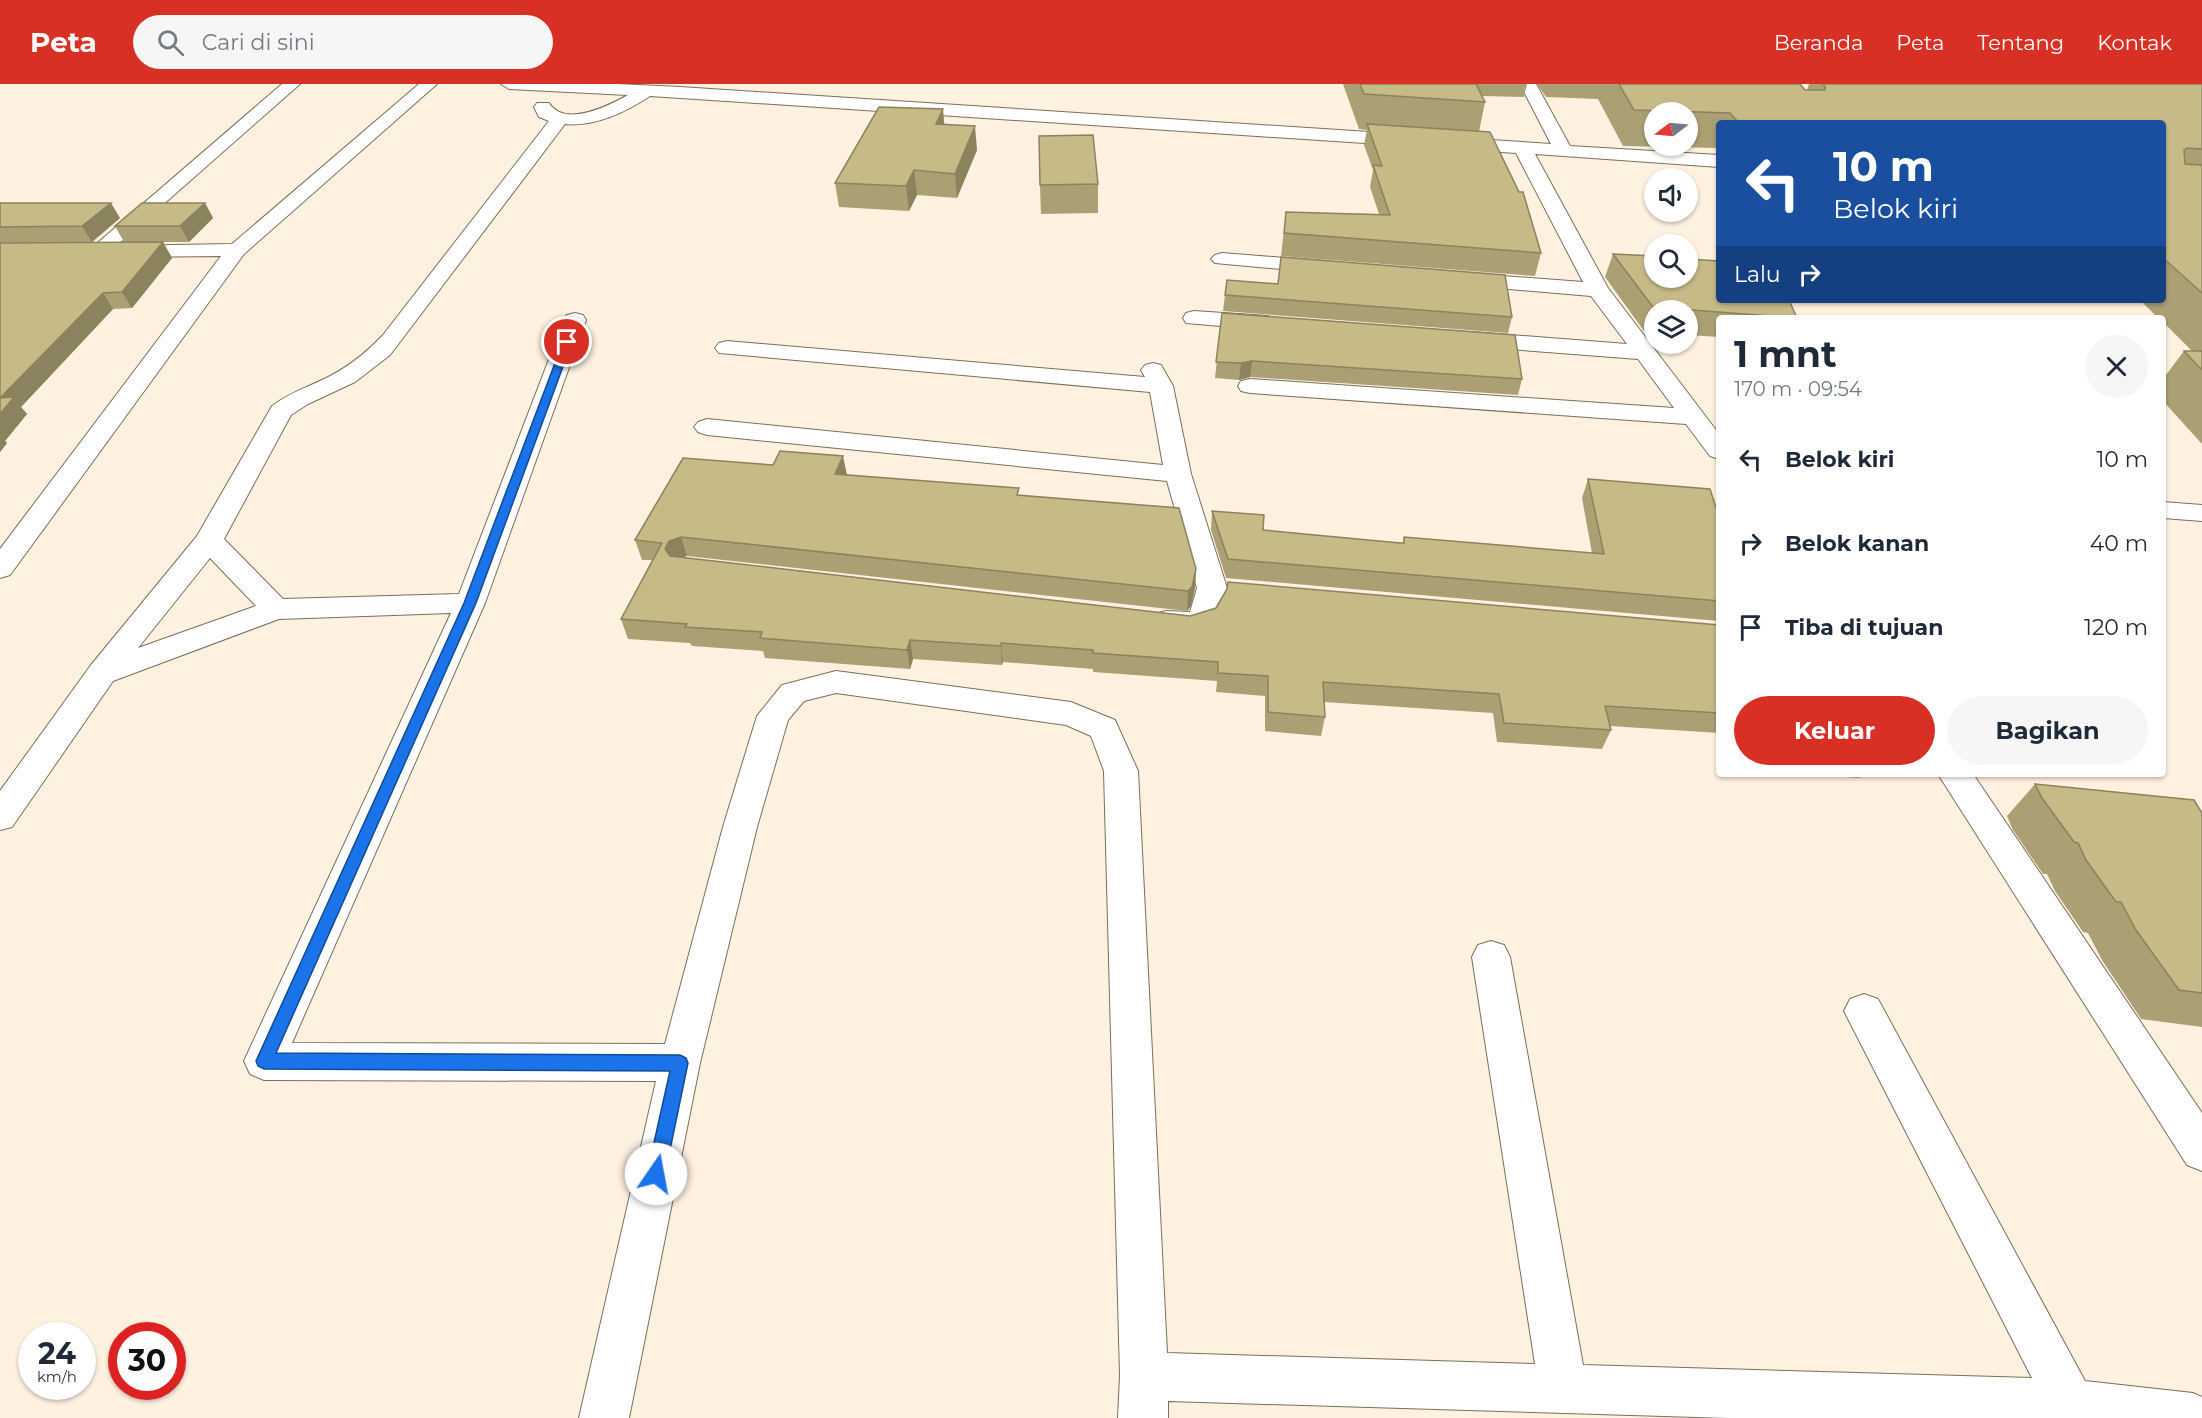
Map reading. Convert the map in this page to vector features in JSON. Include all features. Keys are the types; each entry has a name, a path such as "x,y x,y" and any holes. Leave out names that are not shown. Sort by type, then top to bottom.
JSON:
{"street":[{"path":"97,252 291,84"},
{"path":"0,569 237,250 429,84"},
{"path":"508,84 1716,161"},
{"path":"1528,84 1564,152"},
{"path":"545,86 543,108 545,113 560,120 605,111 634,99 646,91"},
{"path":"0,817 102,673 209,540 281,411 292,402 331,385 373,360 399,332 419,302 560,120"},
{"path":"1523,149 1598,290 1716,447"},
{"path":"74,252 237,250"},
{"path":"1222,259 1340,269"},
{"path":"1445,278 1598,290"},
{"path":"1194,318 1288,325"},
{"path":"575,320 470,603 264,1061 680,1063"},
{"path":"1454,338 1643,352"},
{"path":"727,348 1157,378 1178,474 1224,589 1201,619 1189,623 1142,618"},
{"path":"1250,386 1693,417"},
{"path":"707,427 1178,474"},
{"path":"2166,510 2202,513"},
{"path":"209,540 276,609"},
{"path":"102,673 276,609 470,603"},
{"path":"604,1418 680,1063 740,827 773,716 793,693 836,682 1071,714 1104,728 1121,771 1143,1397 1563,1388 2071,1404 2193,1418"},
{"path":"1958,777 2202,1150"},
{"path":"1491,957 1563,1388"},
{"path":"1864,1011 2071,1404"}],"building":[{"path":"1360,84 1476,84 1485,102 1364,94"},
{"path":"1619,84 1800,84 1805,90 1825,90 1823,84 2202,84 2202,149 2187,148 2184,150 2185,164 2202,165 2202,293 2166,261 2166,120 1736,120 1730,113 1698,112 1698,102 1644,102 1644,110 1634,110"},
{"path":"879,107 943,109 936,124 975,126 955,174 914,170 906,186 835,183"},
{"path":"1367,124 1490,132 1519,192 1523,192 1541,253 1284,233 1286,212 1390,215 1373,165 1382,166"},
{"path":"1093,135 1098,184 1040,185 1039,136"},
{"path":"0,203 111,203 82,226 0,227"},
{"path":"142,203 205,203 180,226 115,226"},
{"path":"163,242 122,292 103,293 0,398 0,243"},
{"path":"1613,254 1644,256 1644,288 1698,288 1698,260 1716,261 1716,303 1790,303 1796,315 1698,310 1698,300 1648,300"},
{"path":"1281,257 1505,275 1512,317 1225,295 1227,280 1278,284"},
{"path":"1222,313 1515,335 1522,379 1252,361 1216,362"},
{"path":"2184,351 2202,351 2202,370"},
{"path":"14,397 0,414 0,398"},
{"path":"780,451 843,456 835,474 1019,488 1017,495 1179,508 1196,569 1192,587 1188,591 681,537 669,541 665,549 670,556 1190,616 1216,608 1227,589 1228,582 1716,625 1716,713 1605,706 1611,730 1504,723 1499,694 1323,682 1325,717 1268,712 1268,676 1218,673 1218,662 1093,653 1093,650 1001,643 1001,646 910,640 907,650 760,638 762,632 685,627 687,624 621,619 662,543 635,540 683,458 773,465"},
{"path":"1588,479 1710,489 1716,508 1716,601 1228,559 1212,511 1264,515 1263,530 1400,543 1404,543 1404,537 1604,554"},
{"path":"2035,784 2194,800 2202,813 2202,993 2179,990 2136,930 2121,902 2116,902 2086,860 2078,843 2074,842 2042,798"}],"route":[{"path":"567,342 470,603 264,1061 680,1063 656,1174"}]}
